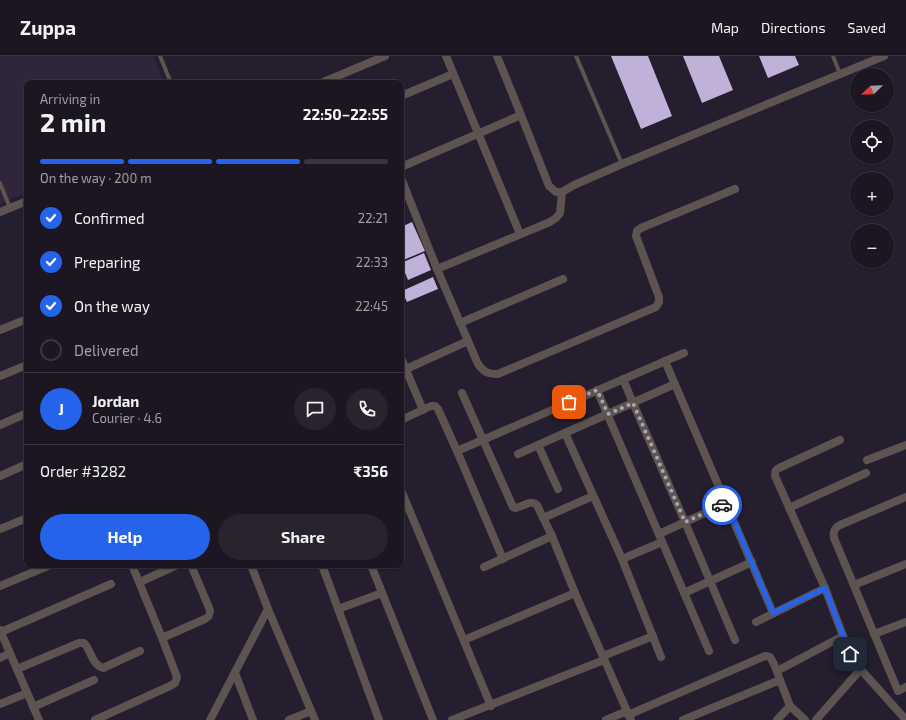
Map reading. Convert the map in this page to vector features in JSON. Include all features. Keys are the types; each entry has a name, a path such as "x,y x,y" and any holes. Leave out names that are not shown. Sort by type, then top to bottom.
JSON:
{"street":[{"path":"327,80 385,56"},
{"path":"446,56 520,234"},
{"path":"496,56 522,115 549,186 556,192 562,192 574,185 622,164 884,56"},
{"path":"404,95 453,74"},
{"path":"404,166 522,115"},
{"path":"404,186 437,269 478,364 483,370 490,374 498,374 656,306 659,302 659,296 636,236 637,231 735,189"},
{"path":"437,269 550,222 560,213 562,192"},
{"path":"0,212 24,202"},
{"path":"460,323 563,279"},
{"path":"0,330 22,321"},
{"path":"406,368 468,341"},
{"path":"457,450 684,352"},
{"path":"665,361 773,613"},
{"path":"404,364 423,410"},
{"path":"0,376 24,366"},
{"path":"623,379 735,640"},
{"path":"518,454 675,384"},
{"path":"597,390 709,651"},
{"path":"462,393 513,507 518,508 530,502 534,502 537,505 552,536 575,593 629,715"},
{"path":"404,419 431,406 435,406 438,409 503,559"},
{"path":"0,424 24,414"},
{"path":"565,433 622,559 661,657"},
{"path":"840,440 776,470 775,476 825,588 850,654 860,670 905,719"},
{"path":"538,445 558,489"},
{"path":"867,460 906,446"},
{"path":"0,476 24,465"},
{"path":"790,508 866,473"},
{"path":"543,518 593,496"},
{"path":"404,497 491,706"},
{"path":"906,497 840,525 833,532 834,538 898,690 906,687"},
{"path":"658,534 727,504"},
{"path":"0,529 24,519"},
{"path":"484,567 552,536"},
{"path":"622,559 662,542"},
{"path":"684,593 752,562"},
{"path":"854,585 906,564"},
{"path":"0,586 43,568"},
{"path":"95,720 175,683 177,677 133,568"},
{"path":"140,582 170,568"},
{"path":"162,638 205,619 210,614 210,610 192,568"},
{"path":"252,568 315,720"},
{"path":"323,568 379,720"},
{"path":"372,568 433,720"},
{"path":"39,720 0,631 111,584"},
{"path":"756,622 825,588"},
{"path":"338,609 382,593"},
{"path":"464,640 575,593"},
{"path":"210,720 268,608"},
{"path":"874,634 906,622"},
{"path":"452,720 491,706 652,636"},
{"path":"777,671 843,636"},
{"path":"17,669 79,643 84,643 95,663 102,668 140,651"},
{"path":"0,658 10,654"},
{"path":"606,720 629,715 765,656 770,657 790,706 805,720"},
{"path":"816,720 860,670"},
{"path":"235,673 253,720"},
{"path":"33,707 94,680"},
{"path":"683,720 780,680"},
{"path":"0,704 27,693"},
{"path":"777,720 790,706"},
{"path":"289,720 311,711"}],"lane":[{"path":"160,56 170,80"},
{"path":"576,56 622,164"},
{"path":"833,56 840,74"},
{"path":"0,183 10,208"}],"shaded area":[{"path":"0,56 154,56 163,80 24,80 24,193 0,204"}],"building":[{"path":"611,56 648,56 672,116 641,129"},
{"path":"683,56 719,56 733,90 702,103"},
{"path":"759,56 795,56 799,65 768,78"},
{"path":"412,222 425,251 404,260 404,226"},
{"path":"424,253 431,270 408,280 404,270 404,262"},
{"path":"433,277 438,289 407,302 404,295 404,290"}],"way so far":[{"path":"569,402 597,390 608,414 633,403 685,522 722,505"}],"route":[{"path":"722,505 727,504 773,613 825,588 850,654"}]}
